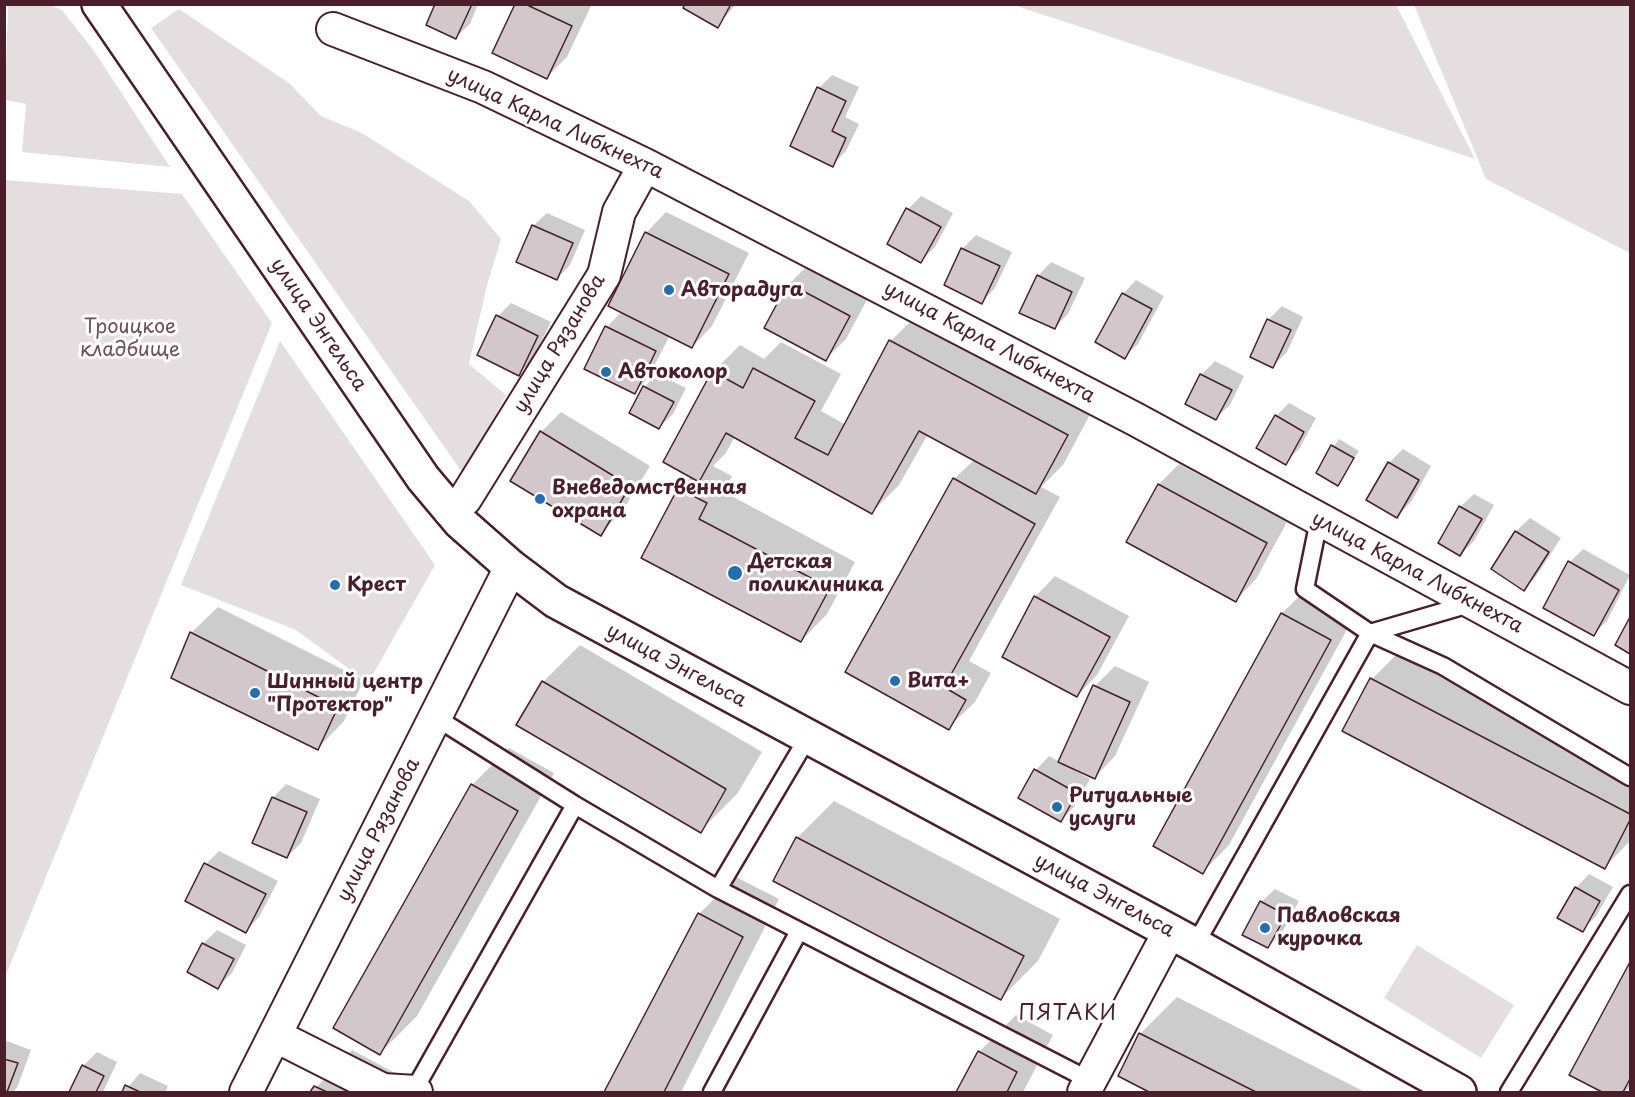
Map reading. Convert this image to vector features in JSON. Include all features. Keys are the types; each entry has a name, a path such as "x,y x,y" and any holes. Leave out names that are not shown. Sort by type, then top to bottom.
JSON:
{"main road":[{"path":"82,4 117,31"},
{"name":"улица Энгельса","path":"99,4 423,478 450,511 511,567 556,601 1182,938 1459,1092"}],"street":[{"name":"улица Карла Либкнехта","path":"333,28 483,87 645,165 948,321 1630,688"},
{"name":"улица Рязанова","path":"450,511 465,499 604,274 619,212 645,165"},
{"name":"улица Рязанова","path":"246,1092 511,567"},
{"path":"1087,1087 1182,938"},
{"path":"276,1036 383,1090 414,1092"}],"lane":[{"path":"1319,520 1305,589 1370,633 1443,666 1630,777"},
{"path":"1182,938 1370,633 1474,603"},
{"path":"435,717 575,806 718,889 1087,1087"},
{"path":"718,889 808,737"},
{"path":"414,1092 575,806"},
{"path":"1509,1092 1630,894"},
{"path":"712,1092 799,931"}],"green space":[{"path":"8,5 51,5 62,10 94,51 170,167 22,152 26,104 5,100"},
{"path":"1013,5 1396,5 1475,159 1093,31"},
{"path":"1414,5 1630,5 1630,253 1486,179"},
{"path":"179,9 289,83 321,116 362,133 469,201 501,239 487,285 469,364 506,395 464,475 151,28"},
{"name":"Троицкое кладбище","path":"5,180 182,194 272,323 5,977"},
{"path":"280,341 435,565 368,683 296,630 181,585"},
{"path":"1417,945 1514,1005 1481,1058 1384,998"}],"building":[{"path":"435,4 472,4 456,39 426,25"},
{"path":"515,4 525,4 572,26 547,79 492,53"},
{"path":"685,4 731,4 718,28 683,8"},
{"path":"817,87 846,101 832,131 846,138 833,167 790,146"},
{"path":"906,208 941,227 921,263 887,244"},
{"path":"532,225 573,243 557,280 516,262"},
{"name":"Авторадуга","path":"645,232 729,274 692,348 608,306"},
{"path":"961,248 1000,266 982,304 944,285"},
{"path":"1037,275 1072,292 1055,329 1019,313"},
{"path":"788,283 850,316 826,361 764,328"},
{"path":"1122,293 1152,309 1125,359 1095,342"},
{"path":"496,315 538,336 519,376 477,355"},
{"path":"1267,319 1291,330 1273,368 1250,357"},
{"path":"605,326 656,351 635,394 584,369"},
{"path":"889,340 1068,435 1036,494 919,431 872,514 726,433 699,482 663,462 712,371 743,388 753,368 815,401 795,438 828,455"},
{"path":"1200,374 1232,390 1216,420 1185,404"},
{"path":"643,386 674,402 659,429 629,413"},
{"path":"1275,415 1304,432 1286,465 1256,448"},
{"path":"540,431 630,486 601,536 510,481"},
{"path":"1331,445 1354,458 1338,486 1316,473"},
{"path":"1388,462 1419,480 1397,518 1366,500"},
{"path":"953,478 1035,524 944,687 966,700 949,730 845,672"},
{"path":"1158,484 1267,543 1236,602 1126,542"},
{"name":"Детская поликлиника","path":"678,488 707,503 699,519 830,588 801,642 641,558"},
{"path":"1459,506 1482,519 1460,556 1438,543"},
{"path":"1515,531 1549,552 1524,591 1491,569"},
{"path":"1568,561 1619,590 1594,636 1543,608"},
{"path":"1034,596 1110,637 1077,697 1002,657"},
{"path":"1281,613 1331,640 1203,874 1153,846"},
{"path":"1630,617 1630,654 1615,645"},
{"name":"Шинный центр \"Протектор\"","path":"190,632 338,707 318,750 171,678"},
{"path":"1370,678 1630,814 1630,820 1605,869 1342,731"},
{"path":"542,681 726,789 701,833 516,725"},
{"path":"1093,685 1130,702 1095,779 1058,762"},
{"path":"1034,769 1077,793 1061,822 1018,798"},
{"path":"471,784 518,811 380,1055 333,1028"},
{"path":"272,797 307,812 287,858 252,843"},
{"path":"796,837 1024,956 1001,1000 773,881"},
{"path":"204,863 266,894 246,933 185,901"},
{"path":"1575,887 1600,901 1583,932 1557,918"},
{"path":"1260,901 1286,915 1268,948 1242,935"},
{"path":"698,913 743,937 664,1092 604,1092"},
{"path":"202,943 234,959 218,989 187,972"},
{"path":"1630,962 1630,1079 1623,1092 1602,1092 1569,1075"},
{"path":"1139,1033 1256,1092 1149,1092 1118,1076"},
{"path":"978,1051 1017,1072 1007,1092 956,1092"},
{"path":"4,1059 18,1063 7,1092 4,1092"},
{"path":"82,1065 104,1076 96,1092 69,1092"},
{"path":"125,1085 140,1092 122,1092"},
{"path":"314,1086 327,1092 310,1092"}],"place":[{"name":"Авторадуга","path":"669,290"},
{"name":"Автоколор","path":"606,372"},
{"name":"Вневедомственная охрана","path":"540,499"},
{"name":"Детская поликлиника","path":"735,573"},
{"name":"Крест","path":"335,585"},
{"name":"Вита+","path":"895,681"},
{"name":"Шинный центр \"Протектор\"","path":"255,693"},
{"name":"Ритуальные услуги","path":"1057,807"},
{"name":"Павловская курочка","path":"1265,928"}],"district":[{"name":"ПЯТАКИ","path":"1068,1014"}]}
